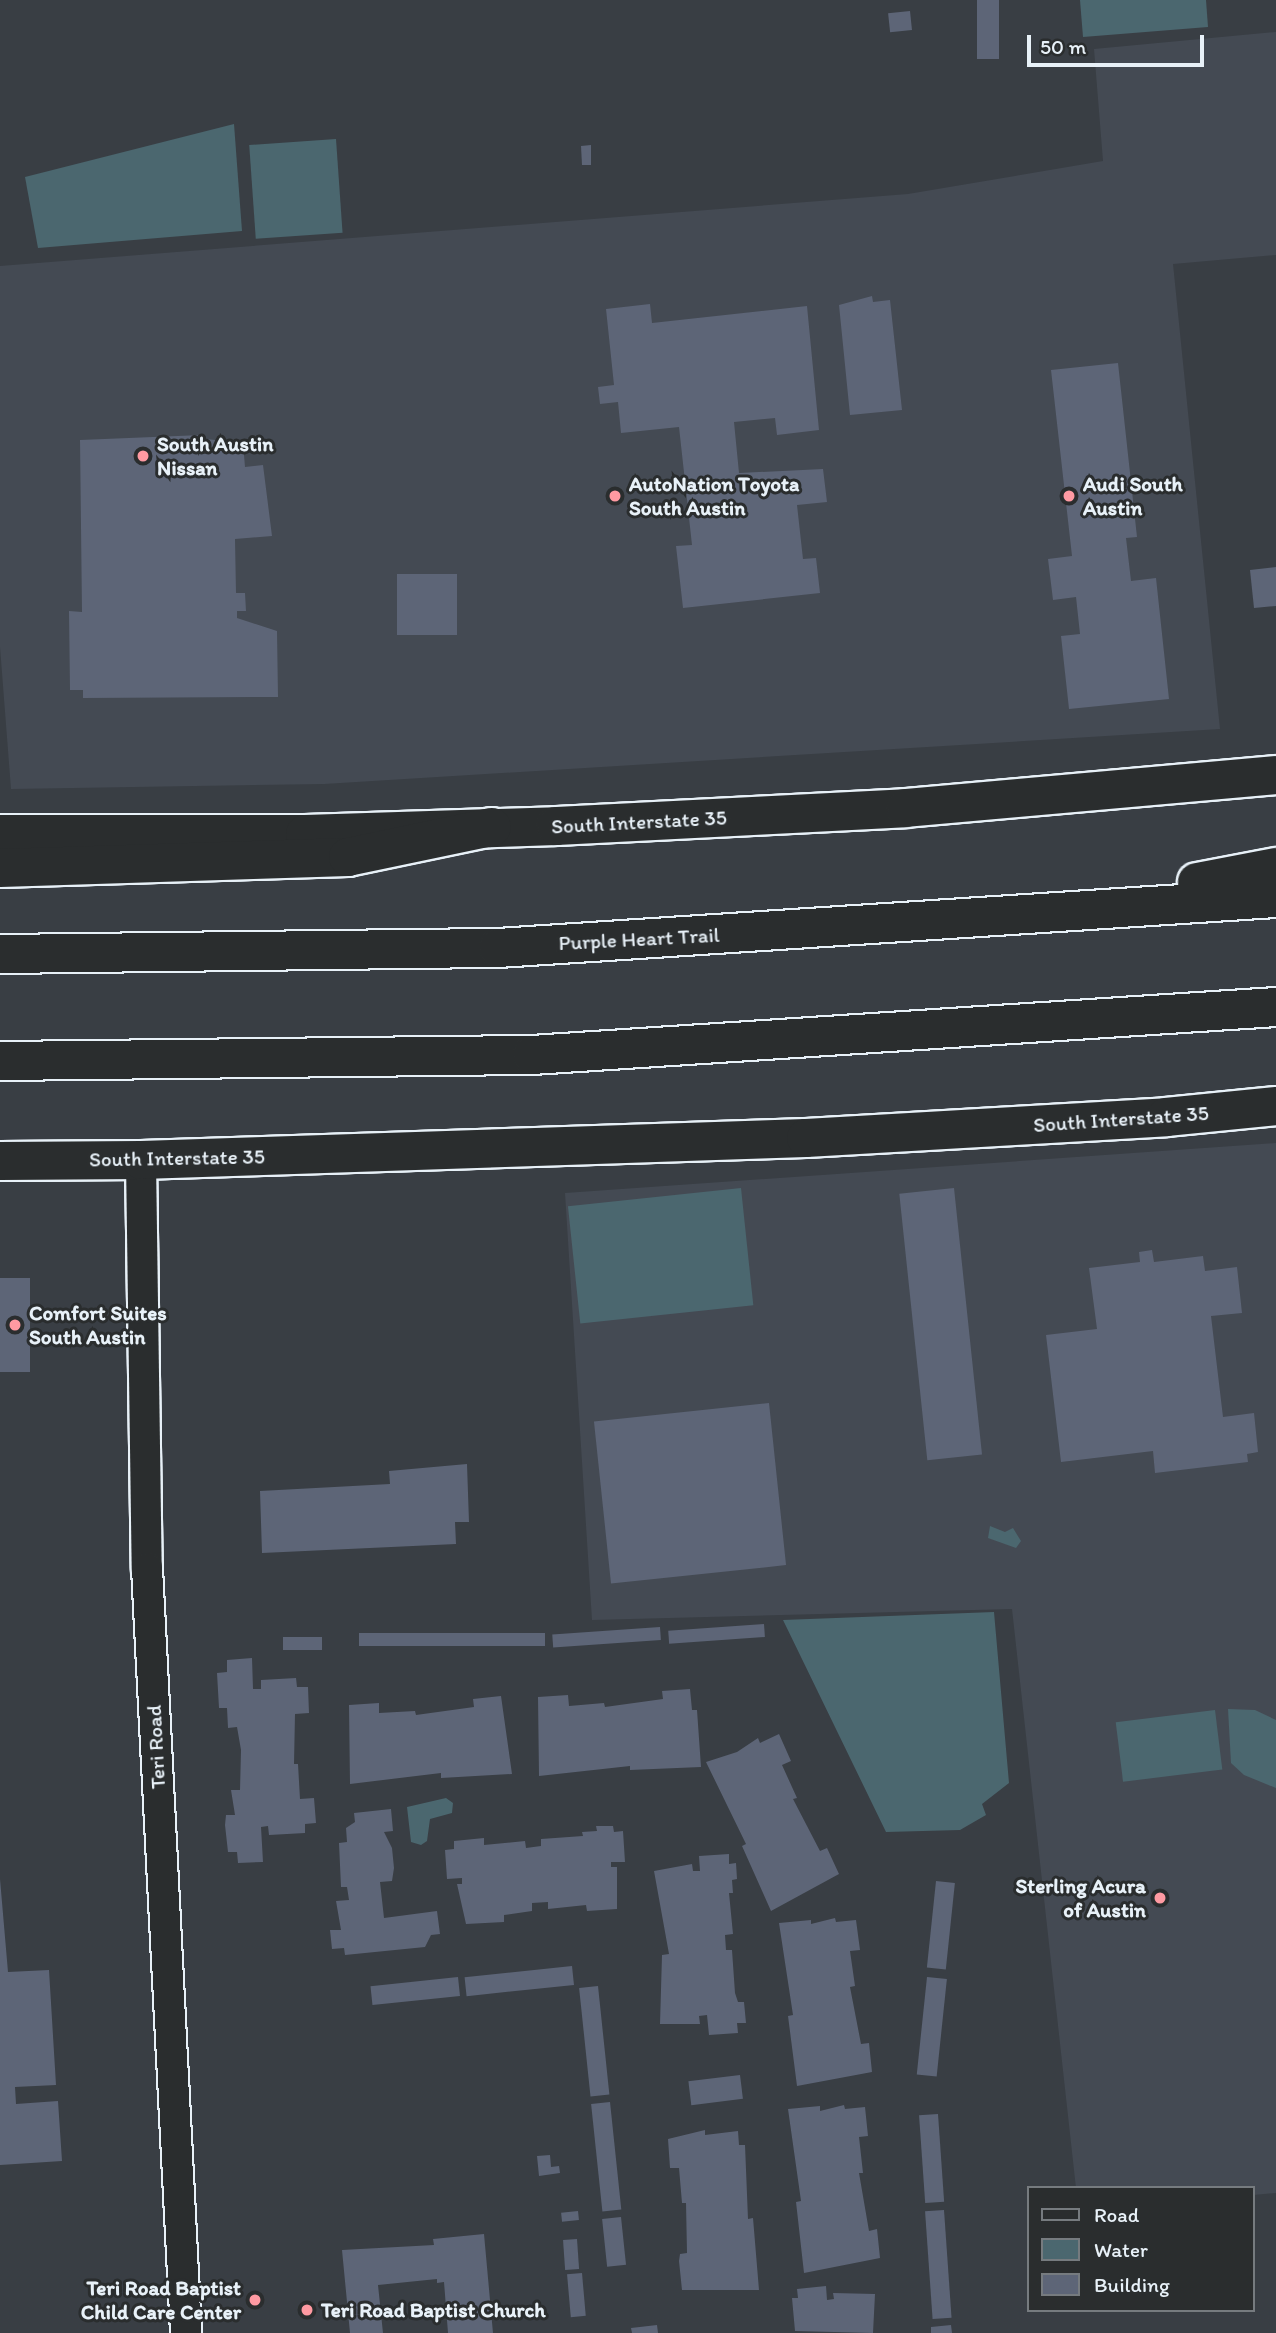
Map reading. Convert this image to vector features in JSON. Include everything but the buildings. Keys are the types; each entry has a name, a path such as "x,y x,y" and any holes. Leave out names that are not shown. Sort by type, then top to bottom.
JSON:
{"main road":[{"name":"South Interstate 35","path":"0,834 305,834 492,828 906,808 1276,775"},
{"path":"0,868 348,857 492,828"},
{"path":"1009,917 1276,867"},
{"name":"Purple Heart Trail","path":"0,954 498,948 1276,898"},
{"path":"0,1062 532,1055 1276,1007"},
{"name":"South Interstate 35","path":"0,1161 141,1160 806,1139 1153,1118 1276,1106"}],"street":[{"name":"Teri Road","path":"141,1160 147,1568 186,2333"}],"shaded area":[{"path":"1276,32 1276,255 1173,264 1220,729 324,784 11,789 0,647 0,266 908,194 1103,161 1094,49"},
{"path":"1276,1143 1276,2193 1255,2195 1255,2186 1076,2186 1012,1609 592,1620 565,1193"}],"water":[{"path":"1080,0 1206,0 1208,27 1083,37"},
{"path":"234,124 242,231 38,248 25,177"},
{"path":"336,139 343,233 256,239 249,145"},
{"path":"741,1188 753,1305 580,1324 568,1206"},
{"path":"990,1526 1005,1532 1013,1528 1021,1541 1016,1548 988,1538"},
{"path":"994,1612 1009,1783 982,1804 986,1815 960,1830 886,1832 783,1620"},
{"path":"1228,1709 1255,1710 1276,1720 1276,1788 1244,1775 1231,1763"},
{"path":"1215,1710 1222,1770 1123,1782 1116,1722"},
{"path":"446,1798 453,1803 452,1813 430,1819 427,1841 421,1845 411,1842 407,1807"}],"place":[{"name":"South Austin Nissan","path":"143,456"},
{"name":"AutoNation Toyota South Austin","path":"615,496"},
{"name":"Audi South Austin","path":"1069,496"},
{"name":"Comfort Suites South Austin","path":"15,1325"},
{"name":"Sterling Acura of Austin","path":"1160,1898"},
{"name":"Teri Road Baptist Child Care Center","path":"255,2300"},
{"name":"Teri Road Baptist Church","path":"307,2310"}]}
